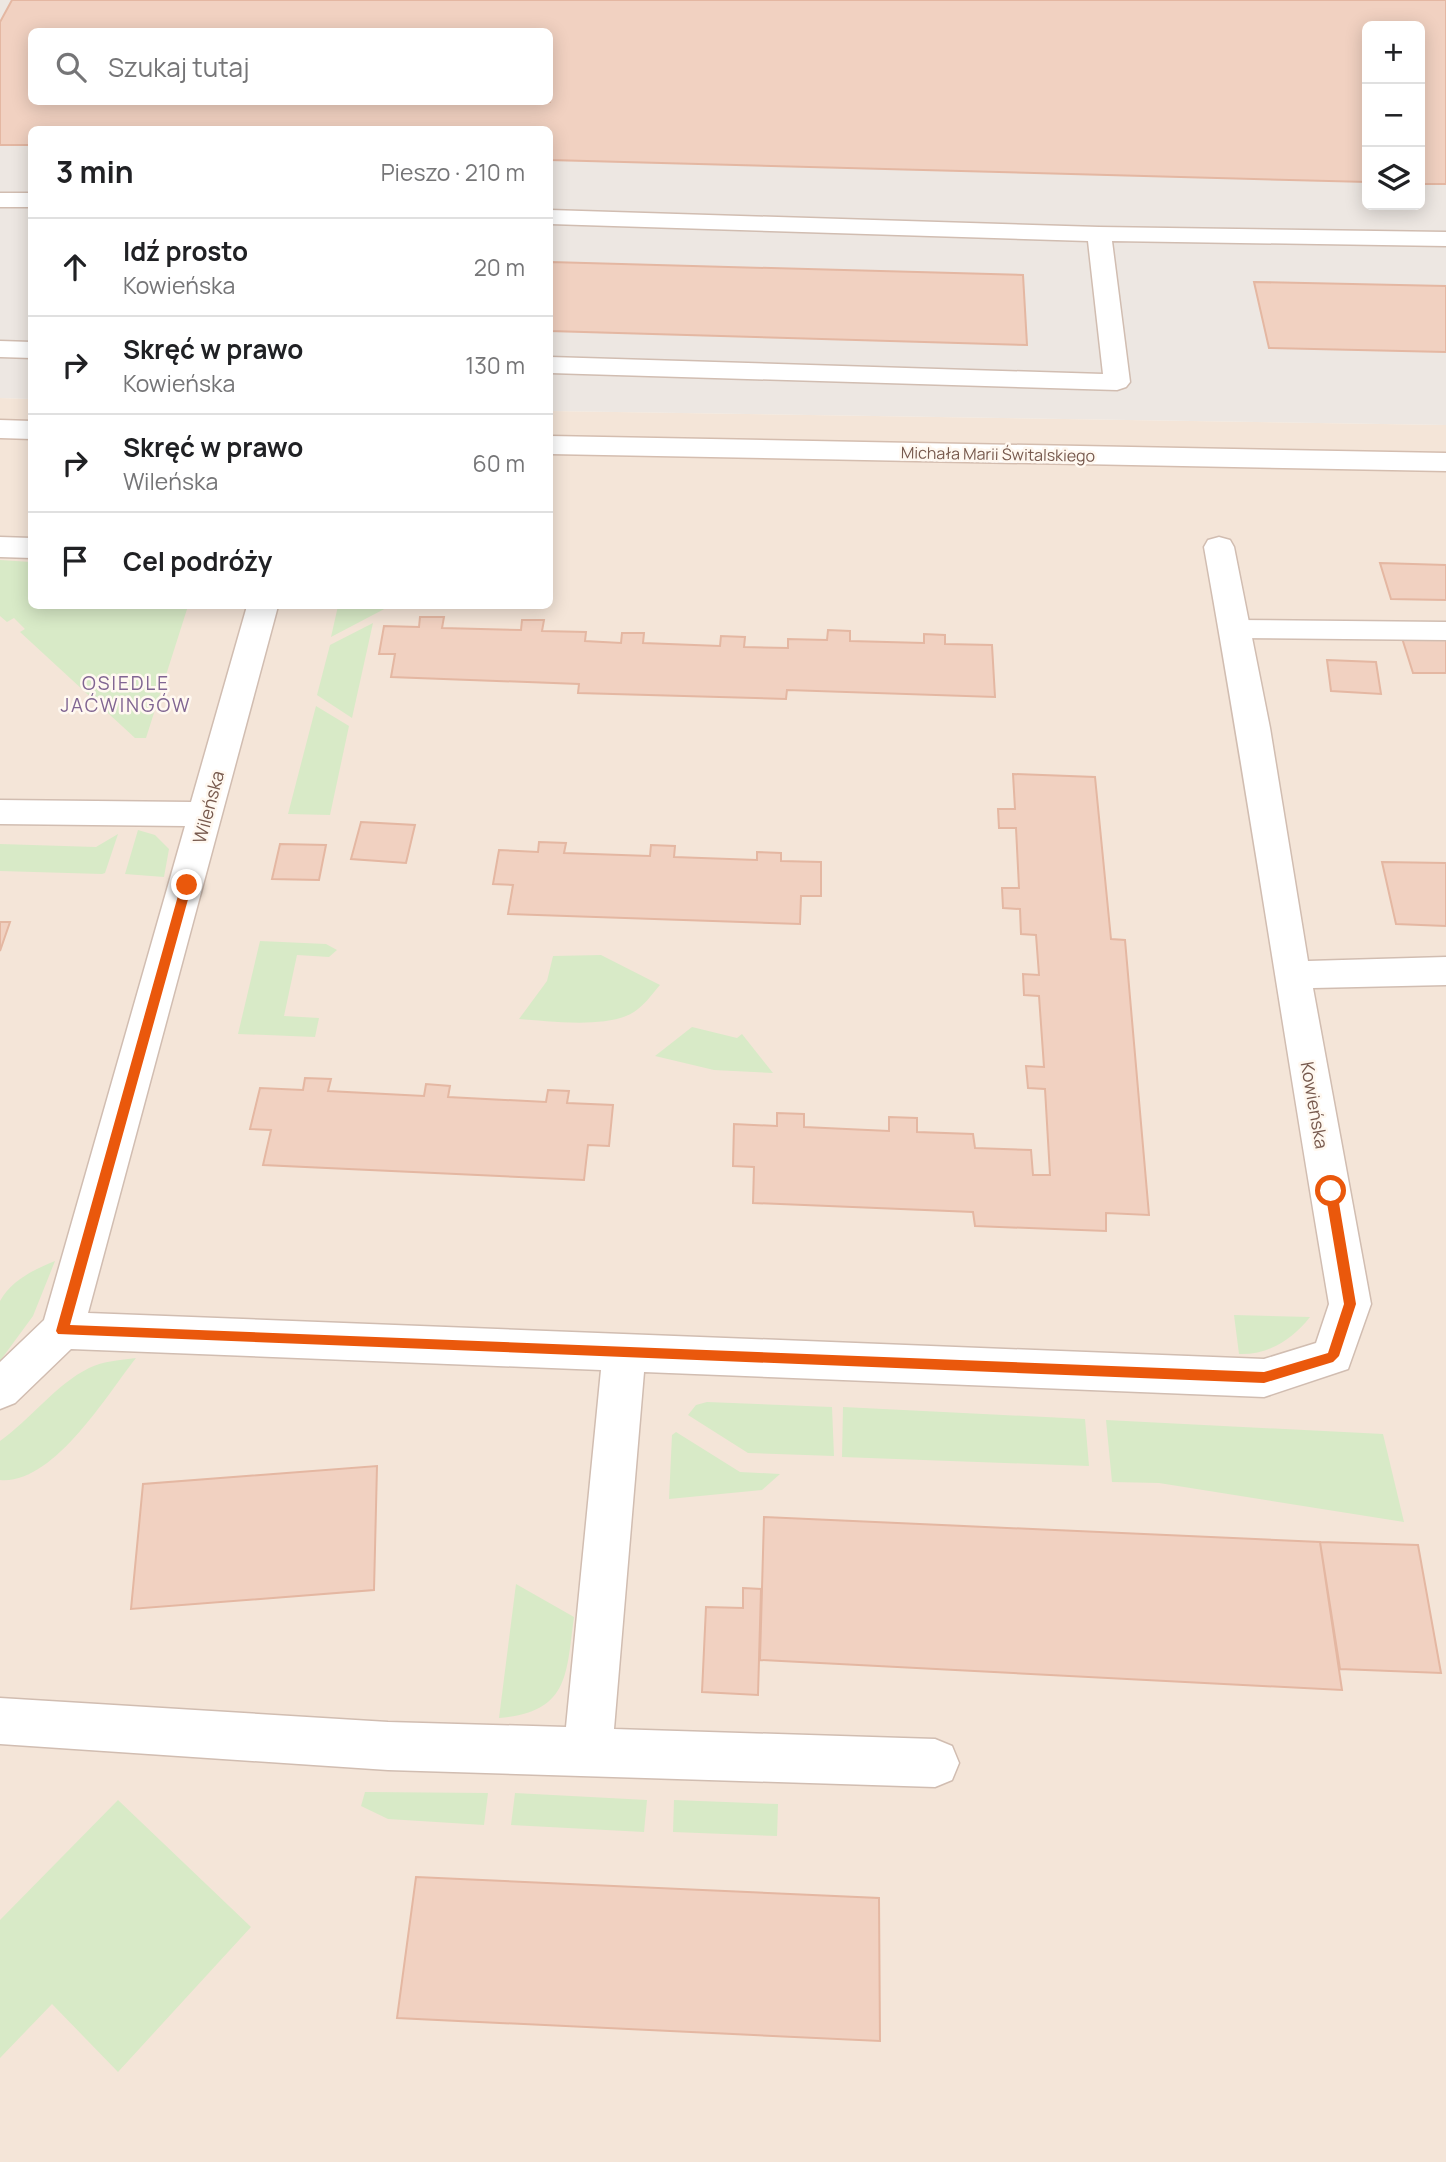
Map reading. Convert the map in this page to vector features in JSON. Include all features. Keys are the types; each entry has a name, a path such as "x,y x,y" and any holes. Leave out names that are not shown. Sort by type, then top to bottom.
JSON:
{"street":[{"path":"0,429 28,430"},
{"name":"Michała Marii Świtalskiego","path":"553,445 1446,462"},
{"path":"0,547 28,548"},
{"name":"Kowieńska","path":"62,1331 1264,1378 1333,1356 1350,1304 1292,975 1253,728 1219,547"},
{"name":"Wileńska","path":"62,1331 263,609"},
{"path":"0,812 207,814"},
{"path":"1292,975 1446,971"},
{"path":"0,1390 62,1331"},
{"path":"588,1752 625,1351"},
{"path":"0,1721 388,1746 935,1763"}],"lane":[{"path":"0,200 28,201"},
{"path":"553,216 1099,234 1446,239"},
{"path":"553,365 1117,382 1099,234"},
{"path":"0,349 28,350"},
{"path":"1234,629 1446,631"}],"shaded area":[{"path":"0,0 1446,0 1446,425 553,411 553,126 28,126 28,399 0,398"},
{"path":"0,398 28,399 28,609 553,609 553,411 1446,425 1446,2162 0,2162"}],"green space":[{"path":"0,560 28,562 28,609 187,609 146,738 135,738 20,632 25,629 14,618 7,622 0,616"},
{"path":"337,609 384,609 331,637"},
{"path":"373,623 352,718 317,695 330,645"},
{"path":"316,706 349,726 330,815 288,814"},
{"path":"138,830 155,835 169,849 164,877 125,874"},
{"path":"118,834 105,873 102,874 0,871 0,844 96,847"},
{"path":"260,941 326,944 337,950 329,957 297,955 284,1016 319,1018 315,1037 238,1034"},
{"path":"601,955 660,985 638,1009 614,1020 581,1023 519,1019 547,981 553,956"},
{"path":"692,1027 737,1038 742,1034 773,1073 714,1070 655,1056"},
{"path":"55,1261 33,1316 0,1361 0,1301 17,1281"},
{"path":"1234,1315 1310,1317 1295,1333 1279,1344 1260,1352 1239,1354"},
{"path":"136,1358 94,1415 58,1454 20,1478 0,1480 0,1441 77,1375 100,1364"},
{"path":"707,1402 832,1407 834,1456 748,1453 688,1415 696,1405"},
{"path":"843,1407 1085,1419 1089,1466 842,1457"},
{"path":"1106,1420 1383,1434 1404,1522 1159,1483 1112,1482"},
{"path":"676,1432 740,1472 780,1474 762,1490 669,1499 672,1435"},
{"path":"516,1584 574,1617 569,1657 560,1687 551,1699 539,1708 499,1718"},
{"path":"365,1792 488,1793 484,1825 388,1819 361,1806"},
{"path":"515,1793 647,1800 644,1832 511,1825"},
{"path":"118,1800 251,1927 118,2072 52,2004 0,2058 0,1920"},
{"path":"674,1800 778,1804 777,1836 673,1832"}],"building":[{"path":"12,0 1446,0 1446,184 1425,184 1425,21 1362,21 1362,182 553,160 553,126 28,126 28,145 0,145 0,22"},
{"path":"553,262 1023,275 1027,345 553,331"},
{"path":"1254,282 1446,286 1446,352 1269,348"},
{"path":"1380,563 1446,565 1446,600 1391,599"},
{"path":"420,617 444,617 442,628 521,630 522,620 544,620 542,631 586,632 585,641 621,643 622,633 644,633 643,643 720,646 721,636 745,637 744,647 788,648 788,639 827,640 828,630 850,631 850,641 924,643 924,634 945,635 945,644 992,645 995,697 787,690 786,699 578,693 579,684 391,677 395,654 379,654 384,626 419,627"},
{"path":"1402,638 1446,639 1446,673 1413,673"},
{"path":"1327,660 1376,662 1381,694 1331,691"},
{"path":"1013,774 1095,777 1111,939 1125,940 1149,1215 1106,1213 1106,1231 975,1226 973,1212 753,1203 754,1167 733,1166 734,1124 777,1126 777,1113 804,1114 804,1127 889,1131 889,1117 917,1118 917,1132 973,1134 975,1148 1031,1150 1033,1175 1050,1175 1045,1089 1028,1088 1026,1066 1044,1067 1039,996 1024,995 1023,974 1039,975 1036,935 1021,934 1020,909 1003,908 1002,888 1019,888 1016,828 999,828 998,809 1015,809"},
{"path":"361,822 415,825 406,863 351,859"},
{"path":"539,842 566,843 564,853 650,856 651,845 675,846 674,857 757,860 757,852 781,853 781,861 821,862 821,896 801,896 800,924 508,914 513,885 493,884 499,850 538,852"},
{"path":"280,844 326,845 319,880 272,879"},
{"path":"1382,862 1446,863 1446,926 1396,924"},
{"path":"0,922 10,922 0,951"},
{"path":"305,1078 331,1079 328,1091 424,1096 426,1084 450,1086 448,1097 546,1102 548,1090 569,1091 567,1103 613,1105 609,1146 588,1145 584,1180 263,1165 271,1130 250,1129 260,1088 303,1090"},
{"path":"377,1466 374,1590 131,1609 143,1484"},
{"path":"764,1517 1320,1542 1342,1690 760,1660"},
{"path":"1320,1542 1418,1545 1441,1673 1340,1669"},
{"path":"743,1588 761,1589 758,1695 702,1692 706,1607 743,1608"},
{"path":"416,1877 879,1898 880,2041 397,2018"}],"district":[{"name":"OSIEDLE JAĆWINGÓW","path":"126,694"}],"route":[{"path":"187,885 62,1331 1264,1378 1333,1356 1350,1304 1331,1191"}]}
